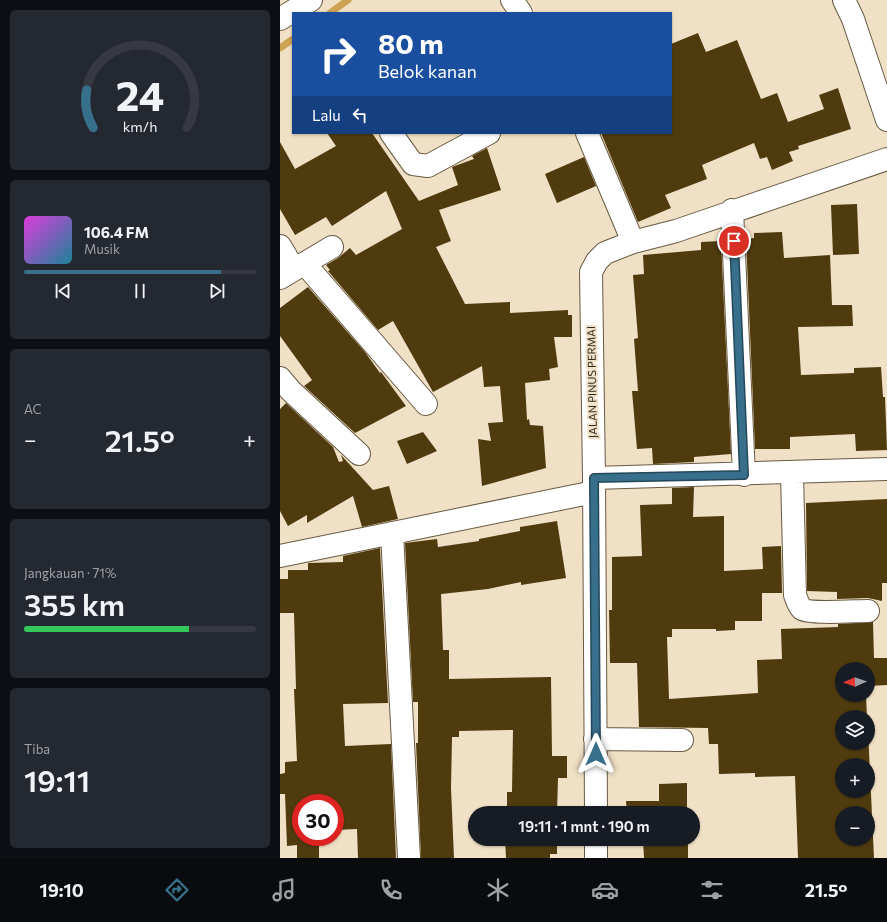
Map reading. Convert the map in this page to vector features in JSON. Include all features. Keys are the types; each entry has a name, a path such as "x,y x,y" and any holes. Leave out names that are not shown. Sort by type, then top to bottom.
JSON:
{"street":[{"path":"512,0 520,12"},
{"path":"844,0 853,19 887,120"},
{"path":"295,12 308,6"},
{"path":"280,19 292,13"},
{"path":"392,134 413,164 428,166 487,134"},
{"path":"587,134 633,242"},
{"name":"JALAN PINUS PERMAI","path":"596,806 591,272 597,261 605,252 633,242 676,231 732,210 887,159"},
{"path":"732,210 744,475"},
{"path":"280,246 293,270 426,404"},
{"path":"293,270 332,246"},
{"path":"280,378 291,391 359,454"},
{"path":"280,556 392,533 594,485 744,475 887,469"},
{"path":"792,473 795,595 798,603 803,609 812,612 868,611"},
{"path":"392,533 409,858"},
{"path":"596,739 682,740"},
{"path":"596,846 596,858"}],"building":[{"path":"698,33 706,52 737,40 761,99 777,93 788,122 824,109 819,95 838,88 851,129 798,146 799,149 789,152 793,161 772,170 767,157 760,159 754,143 702,165 707,179 665,195 671,208 638,222 601,134 672,134 672,44"},
{"path":"328,134 373,134 419,201 458,185 452,167 474,159 472,156 487,148 501,190 439,210 451,241 436,247 465,304 510,302 510,313 568,310 568,315 572,315 572,337 554,337 558,367 549,369 550,380 525,383 527,420 529,419 530,425 543,426 546,468 482,486 478,439 491,441 488,423 503,422 500,386 484,387 482,366 433,392 393,321 378,330 328,271 330,270 326,265 338,258 350,248 356,255 402,229 386,191 332,226 326,217 295,235 280,209 280,142 295,169 336,146"},
{"path":"584,157 596,186 557,203 545,174"},
{"path":"857,204 859,254 833,255 831,205"},
{"path":"782,232 784,258 830,255 832,305 852,305 853,326 798,327 801,375 854,373 854,368 881,367 883,397 885,397 887,450 856,451 855,434 790,437 790,449 755,449 746,239 754,238 754,233"},
{"path":"721,241 731,454 694,457 694,462 653,464 652,448 637,449 632,391 638,391 634,339 638,338 633,275 644,274 643,255 701,250 701,242"},
{"path":"308,287 365,352 406,406 355,433 304,386 312,380 280,336 280,308"},
{"path":"286,403 333,447 339,462 343,461 341,455 373,490 389,486 398,519 362,527 353,496 307,523 307,515 288,526 280,511 280,409"},
{"path":"423,432 437,451 407,464 397,441"},
{"path":"694,487 693,517 724,516 724,571 763,569 762,547 781,546 782,593 762,593 762,621 735,621 735,630 716,631 716,629 672,629 672,637 667,637 669,699 758,693 757,660 782,659 781,629 838,627 838,624 873,622 874,658 887,658 887,685 875,686 875,662 835,662 835,702 866,702 867,710 835,710 835,750 869,750 869,758 835,758 835,798 871,798 872,806 835,806 835,846 873,846 874,858 798,858 795,776 755,777 755,773 719,774 718,744 709,744 708,728 639,727 637,663 610,663 609,610 612,610 612,557 642,556 640,505 672,504 672,488"},
{"path":"887,499 887,583 882,583 882,601 868,598 837,599 837,592 807,591 806,503"},
{"path":"557,521 566,578 521,585 521,582 488,589 441,594 443,650 449,650 449,679 551,677 552,756 567,756 567,778 558,778 557,806 507,806 507,792 512,792 513,730 459,731 459,737 452,737 451,788 454,858 421,858 416,743 418,743 418,702 413,702 405,543 437,539 438,547 479,541 479,539 520,531 520,527"},
{"path":"380,548 388,703 343,704 345,746 391,744 396,858 358,858 357,829 344,830 344,794 292,794 292,846 287,846 285,794 280,794 280,774 285,773 285,762 297,761 294,689 296,689 294,613 280,613 280,579 288,579 288,570 308,570 308,563 343,562 343,556"},
{"path":"687,783 687,806 626,806 626,801 659,801 659,784"},
{"path":"297,846 319,846 319,858 297,858"},
{"path":"505,846 557,846 557,854 550,854 550,858 506,858"},
{"path":"643,846 688,846 688,858 644,858"}],"waterway":[{"path":"331,12 348,0"},
{"path":"280,48 292,40"}],"route":[{"path":"596,754 594,478 744,475 734,241"}]}
